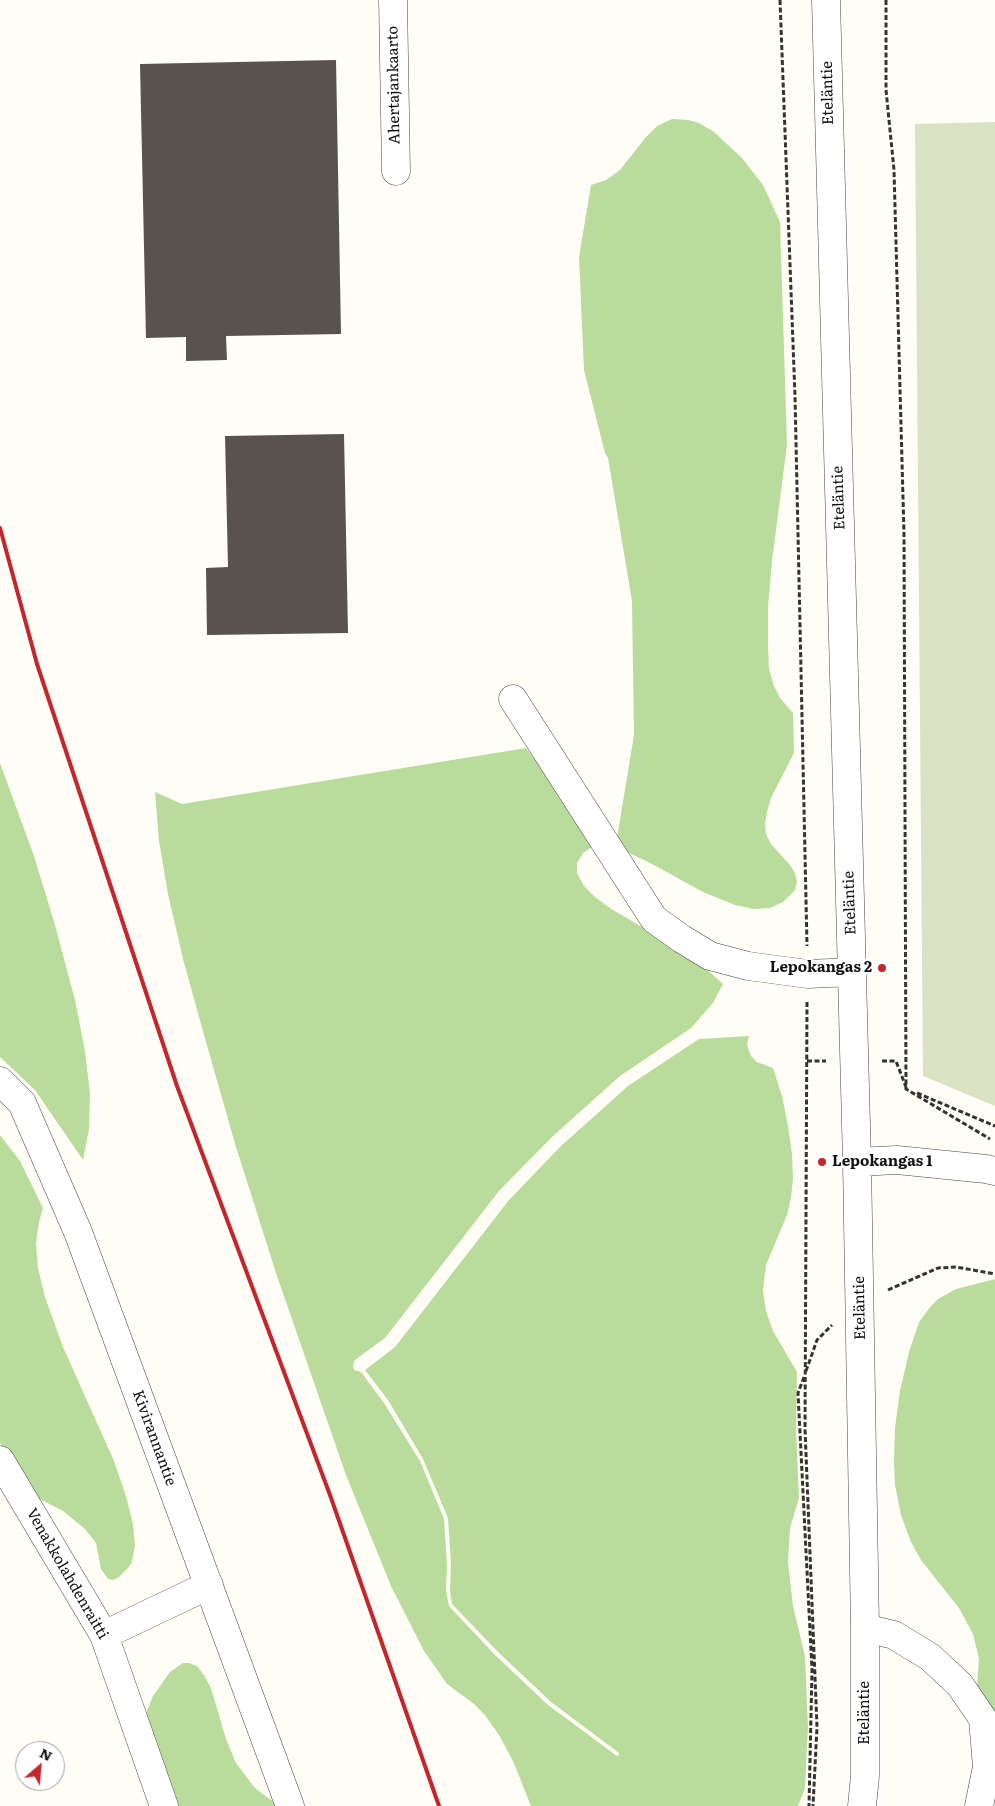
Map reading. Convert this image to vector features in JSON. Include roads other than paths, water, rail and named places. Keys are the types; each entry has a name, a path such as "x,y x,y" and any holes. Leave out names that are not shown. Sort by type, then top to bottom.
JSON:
{"street":[{"name":"Ahertajankaarto","path":"393,0 396,171"},
{"name":"Eteläntie","path":"826,0 855,1061 865,1628 865,1776 862,1806"},
{"path":"513,699 654,919 682,940 710,956 748,966 808,974 852,972"},
{"name":"Kivirannantie","path":"0,1081 22,1103 78,1232 290,1806"},
{"path":"857,1162 898,1160 986,1169 995,1172"},
{"name":"Venakkolahdenraitti","path":"0,1460 104,1635 164,1806"},
{"path":"104,1635 209,1585"},
{"path":"865,1628 894,1635 930,1657 960,1684 983,1719 987,1767 979,1806"}],"railway":[{"path":"0,528 37,664 177,1086 330,1495 439,1806"}],"place":[{"name":"Lepokangas 2","path":"882,968"},
{"name":"Lepokangas 1","path":"822,1162"}]}
